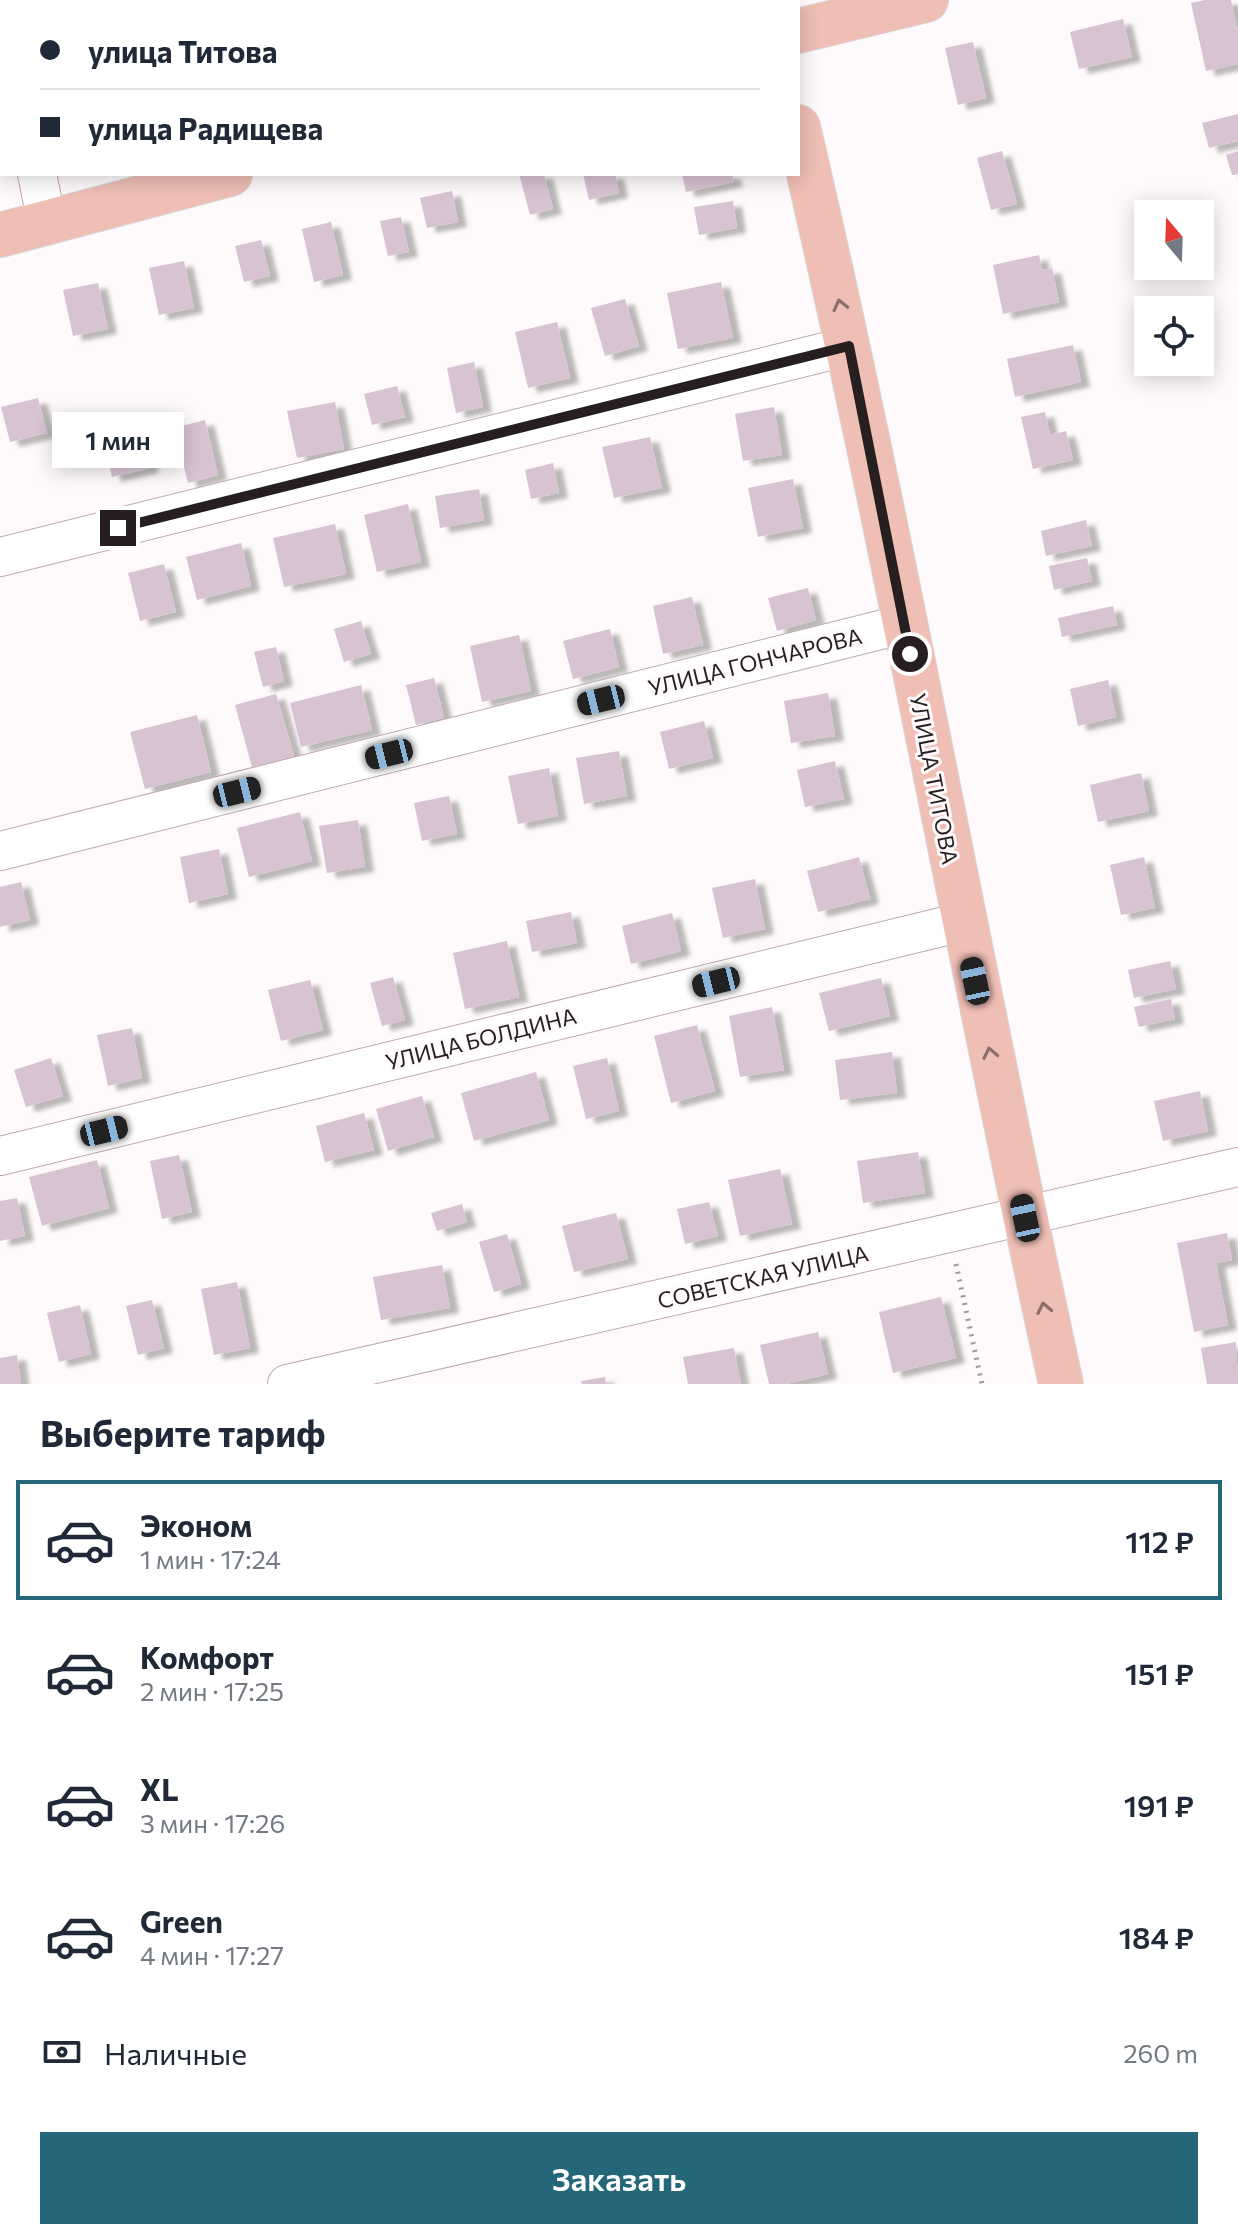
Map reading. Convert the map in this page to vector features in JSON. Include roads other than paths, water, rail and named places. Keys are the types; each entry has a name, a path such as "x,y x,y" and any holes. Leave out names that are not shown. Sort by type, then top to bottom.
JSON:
{"main road":[{"path":"800,31 926,0"},
{"name":"УЛИЦА ТИТОВА","path":"800,136 849,346 962,922 1061,1384"},
{"path":"0,235 223,176"}],"street":[{"path":"37,176 47,223"},
{"path":"0,557 849,346"},
{"name":"УЛИЦА ГОНЧАРОВА","path":"0,851 904,624"},
{"name":"УЛИЦА БОЛДИНА","path":"0,1156 962,922"},
{"name":"СОВЕТСКАЯ УЛИЦА","path":"287,1384 1238,1167"}]}
